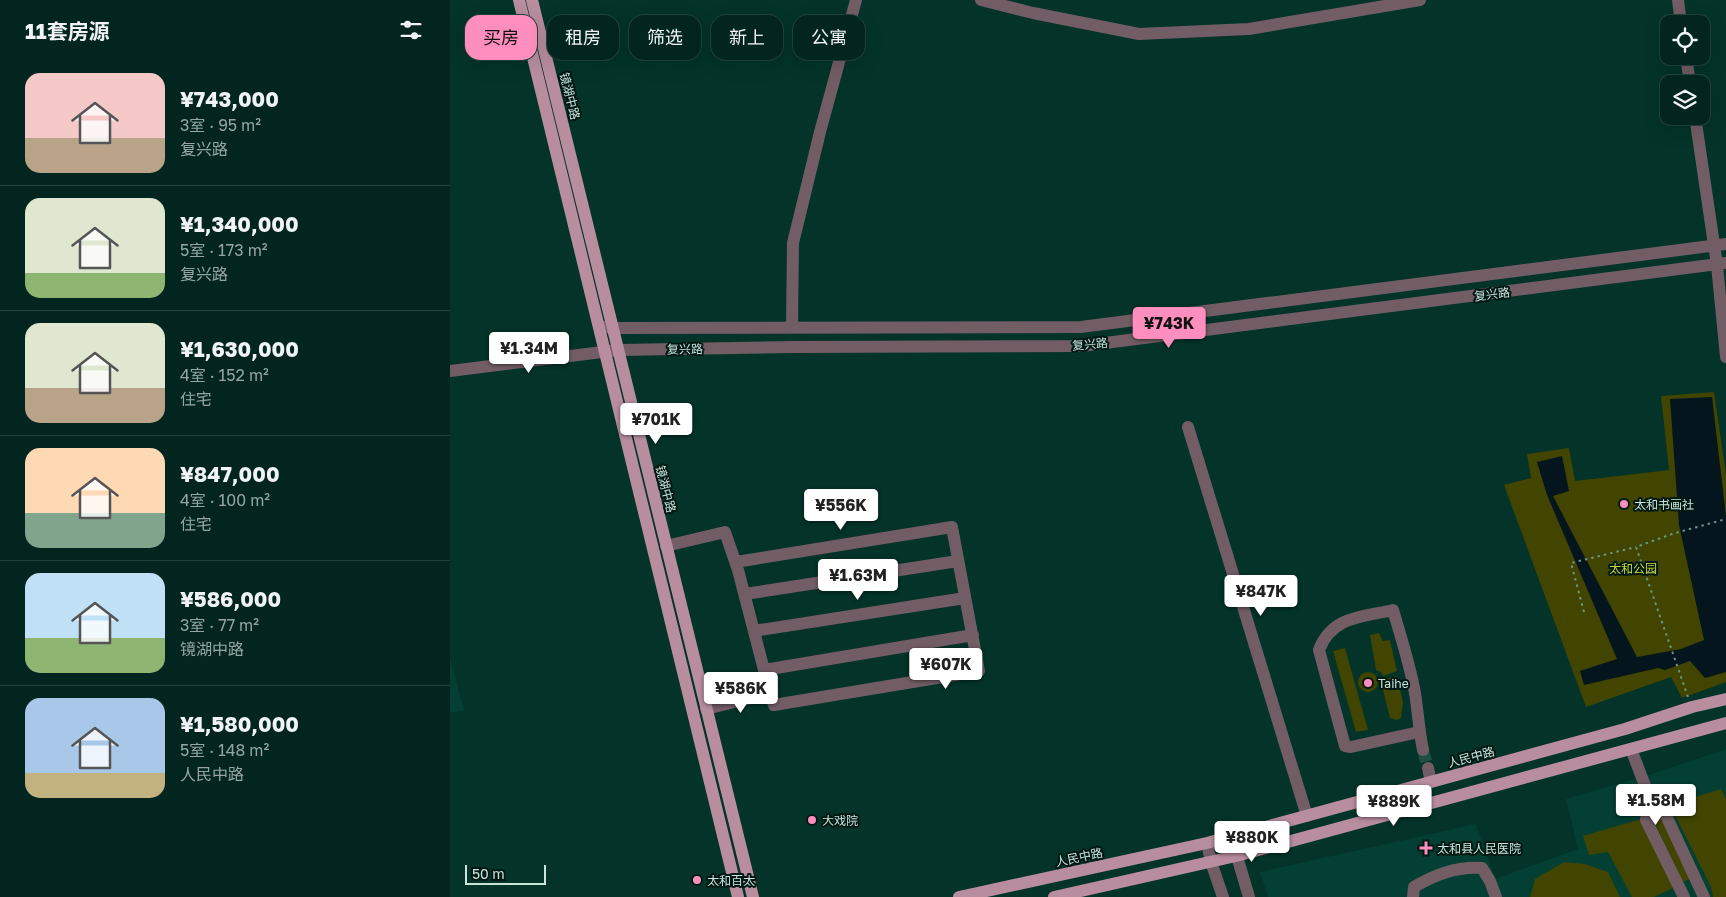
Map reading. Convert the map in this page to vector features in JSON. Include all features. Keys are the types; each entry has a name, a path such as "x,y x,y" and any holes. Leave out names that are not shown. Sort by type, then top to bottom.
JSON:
{"main road":[{"path":"519,0 738,897"},
{"name":"镜湖中路","path":"532,0 753,897"},
{"name":"人民中路","path":"959,897 1207,843 1625,729 1692,707 1726,699"},
{"path":"1054,897 1236,856 1726,723"}],"street":[{"path":"792,327 793,242 820,132 856,0"},
{"path":"981,0 1033,13 1139,34 1249,29 1420,0"},
{"path":"1678,0 1680,15"},
{"path":"1697,125 1720,245 1726,357"},
{"name":"复兴路","path":"600,326 614,328 1081,326 1720,245"},
{"name":"复兴路","path":"450,370 618,350 1082,346 1721,264"},
{"path":"1188,427 1307,816"},
{"path":"666,546 725,532 736,562 774,706 979,671 952,527 736,562"},
{"path":"745,594 958,561"},
{"path":"754,632 965,598"},
{"path":"1419,732 1351,747 1345,746 1319,650 1324,638 1338,623 1393,610 1406,652 1415,693 1423,750"},
{"path":"764,670 972,635"},
{"path":"706,709 770,693"},
{"path":"1631,749 1652,804 1664,809 1704,897"},
{"path":"1428,768 1431,782"},
{"path":"1652,804 1646,820 1684,897"},
{"path":"1231,836 1248,897"},
{"path":"1207,843 1211,862 1223,897"},
{"path":"1413,897 1414,887 1425,880 1444,873 1471,867 1482,868 1490,881 1496,897"}],"path":[{"path":"1584,612 1571,563 1636,547 1672,534 1726,519"},
{"path":"1636,547 1680,673"}],"shaded area":[{"path":"1712,397 1726,516 1726,672 1705,678 1690,661 1665,670 1658,668 1584,685 1580,671 1617,659 1547,495 1537,462 1562,456 1569,491 1553,496 1637,657 1681,649 1704,640 1679,525 1670,399"},
{"path":"450,658 464,710 450,713"},
{"path":"1726,749 1726,897 1268,897 1260,872 1476,824 1495,879 1578,849 1566,799 1649,775"}],"green space":[{"name":"太和公园","path":"1714,392 1726,475 1726,682 1682,698 1671,677 1586,707 1504,485 1531,478 1527,454 1569,448 1575,481 1669,470 1661,396"},
{"path":"1379,633 1383,641 1390,640 1397,671 1383,676 1381,672 1376,670 1370,635"},
{"path":"1345,648 1368,730 1356,732 1333,651"},
{"path":"1368,672 1375,675 1378,682 1375,689 1368,692 1361,689 1358,682 1361,675"},
{"path":"1397,676 1403,702 1401,718 1397,720 1390,718 1383,690 1386,679"},
{"path":"1721,789 1726,799 1726,897 1713,897 1711,887 1670,805"},
{"path":"1658,809 1692,878 1683,882 1650,813"},
{"path":"1641,819 1673,888 1654,897 1632,897 1608,852 1589,855 1583,836"},
{"path":"1564,862 1585,864 1608,872 1620,897 1530,897 1535,879"}],"tunnel":[{"path":"1423,750 1428,768"}],"place":[{"name":"太和书画社","path":"1624,504"},
{"name":"Taihe","path":"1368,683"},
{"name":"大戏院","path":"812,820"},
{"name":"太和县人民医院","path":"1426,848"},
{"name":"太和百太","path":"697,880"}]}
